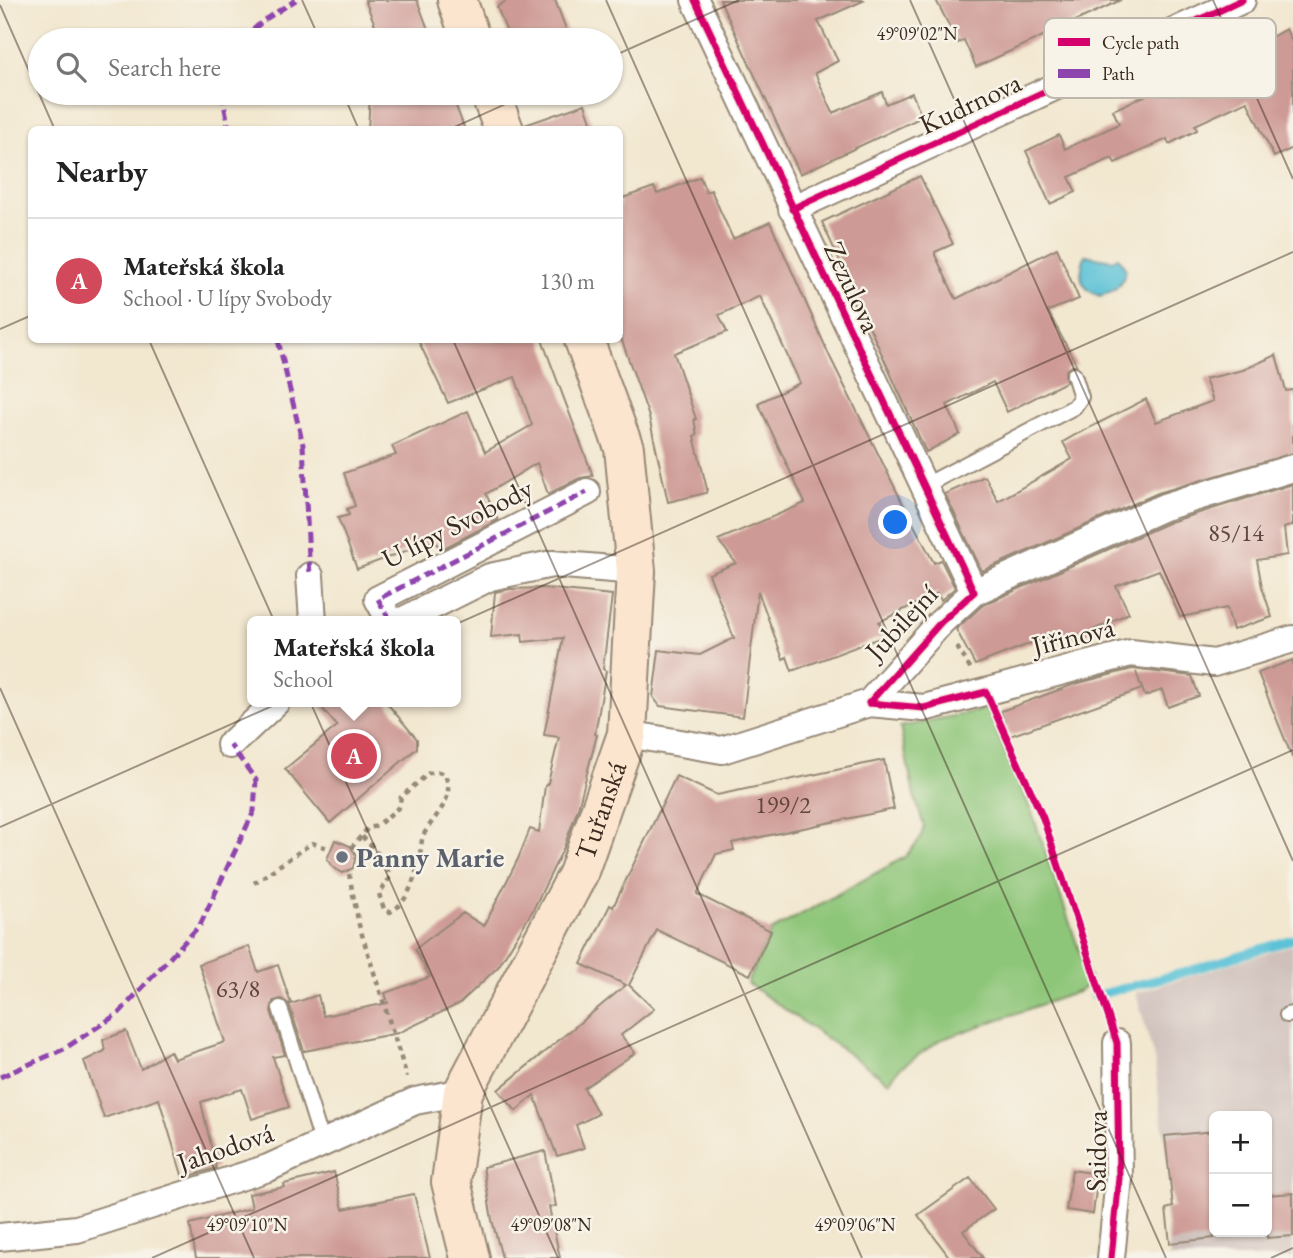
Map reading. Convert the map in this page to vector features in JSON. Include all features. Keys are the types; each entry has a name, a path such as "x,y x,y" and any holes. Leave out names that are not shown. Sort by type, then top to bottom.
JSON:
{"main road":[{"path":"457,0 467,28"},
{"path":"495,105 502,126"},
{"name":"Tuřanská","path":"470,1258 451,1182 463,1092 578,874 627,734 636,571 624,448 585,343"}],"street":[{"name":"Zezulova","path":"695,0 974,592"},
{"name":"Kudrnova","path":"1203,18 1242,0"},
{"name":"Kudrnova","path":"792,209 1044,92"},
{"name":"Jubilejní","path":"627,734 722,750 869,703 941,622 974,592 1164,507 1293,468"},
{"name":"U lípy Svobody","path":"387,616 378,599 587,492"},
{"path":"412,616 491,577 552,564 636,571"},
{"path":"310,576 313,616"},
{"name":"Jiřinová","path":"869,703 924,708 1131,653 1214,663 1293,639"},
{"path":"230,745 271,707"},
{"name":"Saidova","path":"1111,1258 1119,1178 1117,1043"},
{"name":"Jahodová","path":"0,1237 77,1229 268,1168 415,1101 463,1092"}],"lane":[{"path":"924,486 1074,407 1081,397 1074,375"},
{"path":"280,1008 323,1145"}],"path":[{"path":"941,622 986,692 1044,818 1117,1043"},
{"path":"351,848 361,836 368,828 377,826 398,807 401,797 429,773 439,772 445,775 448,796 443,808 423,836 416,877 398,908 390,912 384,909 379,894 390,877 388,869 370,843 361,836"},
{"path":"254,883 312,844 331,849"},
{"path":"349,874 359,925 415,1101"}],"shaded area":[{"path":"1293,945 1293,1258 1170,1258 1165,1208 1173,1207 1154,1058 1136,993"}],"green space":[{"path":"987,709 1032,813 1090,982 1080,991 940,1040 899,1069 889,1082 747,983 771,931 905,857 920,839 924,826 914,795 900,727"}],"water":[{"path":"1085,255 1112,260 1118,257 1126,270 1117,287 1100,296 1084,285 1081,275"}],"building":[{"path":"365,0 417,0 428,28 376,28"},
{"path":"508,0 555,0 566,28 505,28 497,7"},
{"path":"720,0 865,0 818,21 838,61 815,73 833,113 882,92 886,104 912,93 922,117 800,174"},
{"path":"936,0 1121,0 1082,18 1044,18 1044,36 976,67 964,40 958,43"},
{"path":"1286,29 1293,44 1293,148 1274,157 1247,101 1195,125 1197,130 1169,144 1167,139 1115,163 1112,158 1069,177 1076,192 1050,204 1026,151 1059,135 1065,149 1119,124 1113,110 1140,98 1276,98 1276,34"},
{"path":"369,105 456,105 463,126 368,126"},
{"path":"585,105 593,126 525,126"},
{"path":"920,176 953,244 935,252 935,255 956,299 1057,248 1079,299 1048,311 1077,366 1067,369 1066,382 1007,412 993,382 947,405 960,434 926,452 822,222"},
{"path":"700,177 706,192 711,190 733,239 770,222 830,357 907,512 934,563 941,560 955,588 941,600 937,593 879,622 885,636 792,671 787,657 783,659 758,591 743,717 660,706 653,697 659,650 700,655 734,638 709,574 736,563 718,540 805,503 758,403 800,383 760,296 719,315 727,332 674,353 696,419 697,435 694,436 707,489 706,493 668,502 649,417 623,343 623,198 654,187 657,194"},
{"path":"419,343 543,343 593,476 580,478 548,494 537,463 486,494 498,520 440,550 435,540 357,569 338,518 349,515 347,509 355,506 344,473 396,455 392,446 468,411 485,452 532,425 515,377 448,403"},
{"path":"1276,355 1286,391 1293,390 1293,453 1158,493 982,571 945,494 985,476 998,501 1072,459 1063,442 1077,434 1146,399 1156,422 1213,401 1205,379 1243,370"},
{"path":"1293,484 1293,525 1284,528 1287,555 1257,560 1272,617 1233,630 1227,608 1180,617 1159,570 1116,586 1129,613 1083,635 1055,640 1052,635 975,665 956,629 983,605 1170,522"},
{"path":"543,588 612,595 603,669 606,671 595,734 597,735 578,808 564,847 533,910 498,967 459,1004 398,1033 304,1051 289,1004 281,999 273,1001 271,1011 285,1055 273,1057 289,1107 252,1119 242,1089 201,1102 216,1168 183,1178 159,1099 104,1118 84,1061 105,1051 103,1040 126,1031 141,1069 170,1051 174,1059 225,1042 199,964 249,946 258,972 278,965 291,1004 318,995 323,1016 388,1003 385,993 430,977 415,949 463,913 484,926 530,829 539,832 545,786 559,737 544,735 563,638 523,642 522,634 491,637 495,592"},
{"path":"1293,660 1293,757 1292,757 1258,673"},
{"path":"1132,669 1192,676 1199,696 1168,707 1162,690 1145,696 1136,672 1142,689 1010,736 1001,711 1075,684"},
{"path":"321,707 390,707 417,739 417,748 330,823 285,769 337,726"},
{"path":"884,760 894,809 732,843 734,850 716,854 697,894 771,931 750,975 657,930 629,985 654,1009 621,1035 635,1053 584,1088 598,1114 576,1125 584,1148 557,1156 534,1095 516,1111 498,1090 626,985 581,964 610,905 613,907 676,776 717,795"},
{"name":"Panny Marie","path":"335,840 350,846 356,855 353,868 343,873 334,868 327,859"},
{"path":"1209,1132 1209,1237 1214,1238 1170,1243 1166,1209 1173,1207 1165,1136"},
{"path":"545,1151 556,1206 549,1207 560,1258 502,1258 483,1167"},
{"path":"1072,1170 1098,1174 1093,1214 1066,1210"},
{"path":"334,1172 343,1209 414,1194 430,1258 196,1258 190,1224 252,1208 249,1194 285,1187 284,1184"},
{"path":"970,1178 994,1209 963,1231 983,1258 950,1258 918,1215"},
{"path":"1293,1193 1293,1236 1267,1238 1272,1237 1272,1195"}],"waterway":[{"path":"1094,996 1186,972 1293,939"}],"marked path":[{"path":"255,28 296,0"},
{"path":"224,105 228,126"},
{"path":"279,343 303,445 310,576"},
{"path":"387,616 378,599 587,492"},
{"path":"0,1077 64,1049 119,1013 200,925 254,811 256,780 230,745"}],"cycle path":[{"path":"695,0 974,592 941,622 869,703"},
{"path":"1203,18 1242,0"},
{"path":"792,209 1044,92"},
{"path":"869,703 924,708 986,692 1043,818 1117,1043 1119,1178 1111,1258"}],"place":[{"name":"Mateřská škola","path":"354,756"},
{"name":"Panny Marie","path":"342,857"}]}
